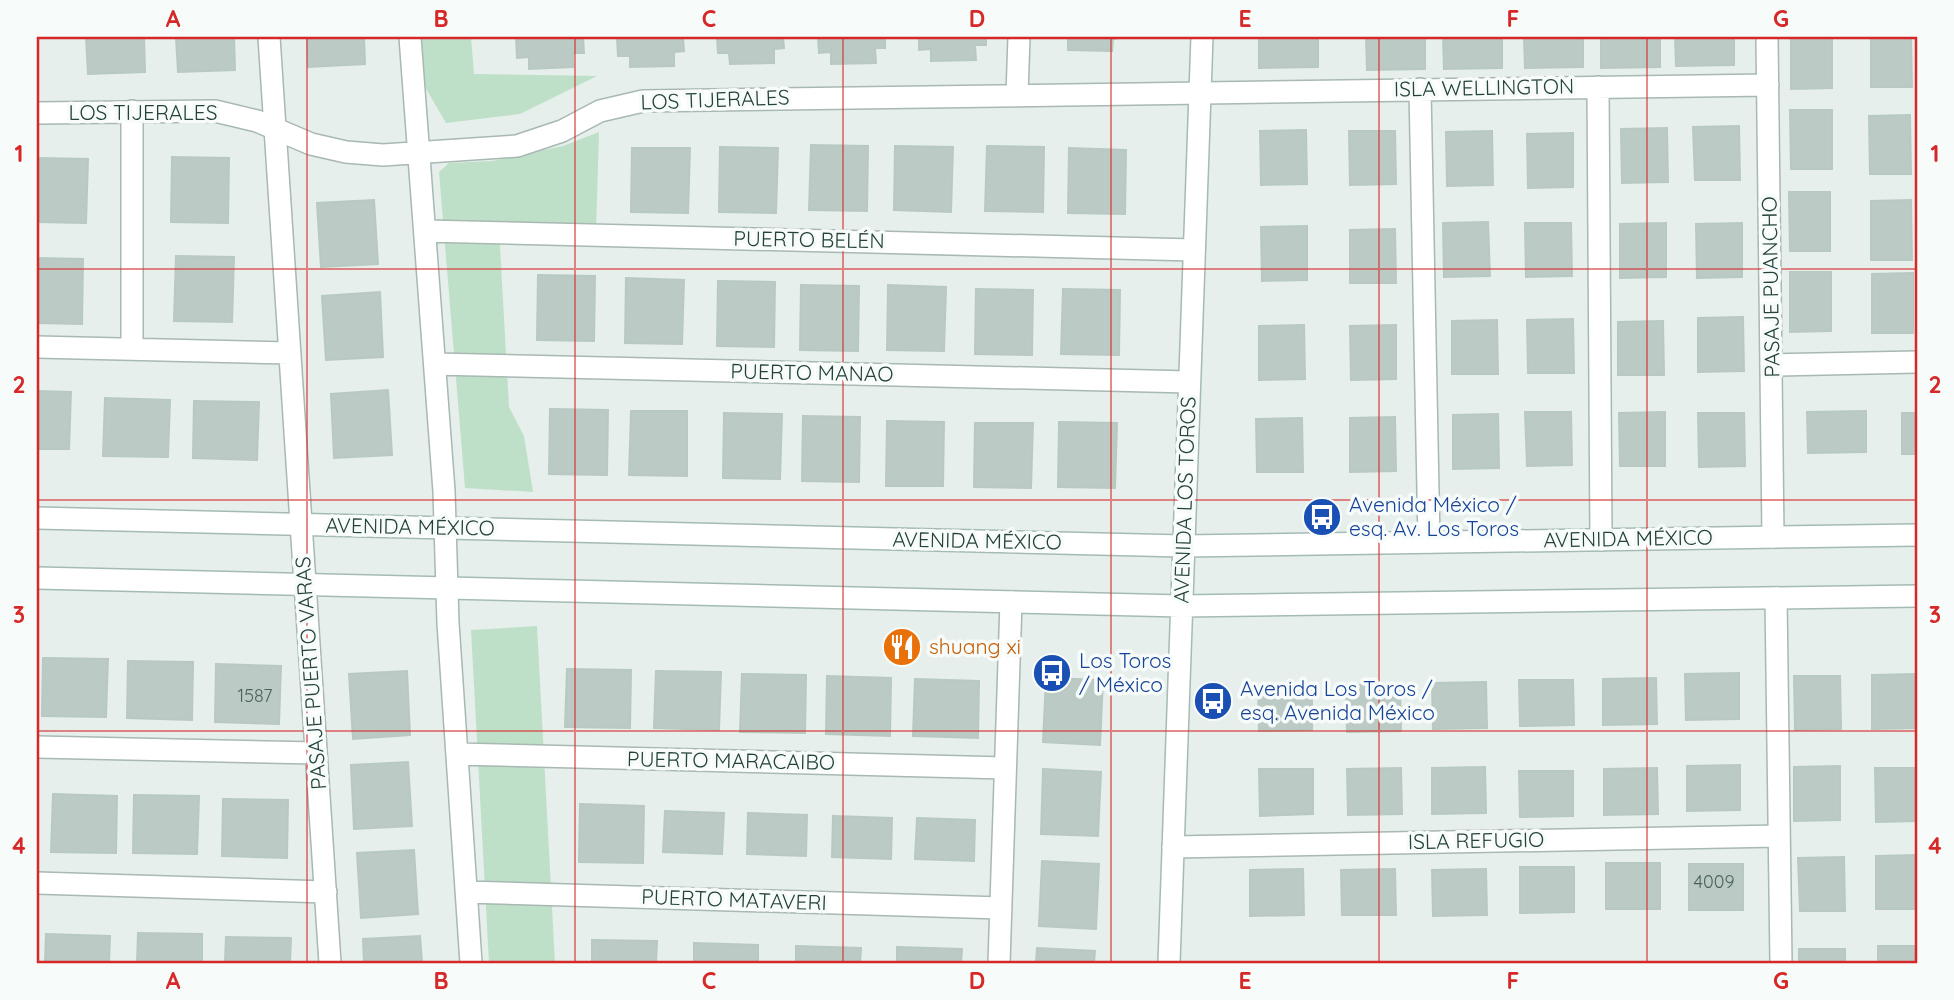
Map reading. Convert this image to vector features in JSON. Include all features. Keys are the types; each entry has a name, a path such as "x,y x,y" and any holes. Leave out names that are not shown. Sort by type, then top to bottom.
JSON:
{"street":[{"name":"PASAJE PUERTO VARAS","path":"269,37 330,963"},
{"path":"410,37 435,364 471,963"},
{"path":"1017,95 1019,37"},
{"name":"AVENIDA LOS TOROS","path":"1169,963 1202,37"},
{"name":"PASAJE PUANCHO","path":"1767,37 1773,537"},
{"name":"ISLA WELLINGTON","path":"1200,92 1768,85"},
{"path":"1598,87 1601,540"},
{"path":"1420,89 1429,542"},
{"name":"LOS TIJERALES","path":"37,113 215,111 257,121 276,131 346,152 419,153 517,146 562,131 600,111 643,101 1200,92"},
{"path":"132,111 132,349"},
{"name":"PUERTO BELÉN","path":"425,231 1194,250"},
{"path":"37,347 290,353"},
{"path":"1772,365 1917,362"},
{"name":"PUERTO MANAO","path":"435,364 1189,382"},
{"name":"AVENIDA MÉXICO","path":"37,518 1183,546 1917,535"},
{"path":"37,579 1181,607 1917,596"},
{"path":"1776,598 1781,963"},
{"path":"999,963 1011,602"},
{"path":"37,747 316,753"},
{"name":"PUERTO MARACAIBO","path":"457,754 1005,768"},
{"name":"ISLA REFUGIO","path":"1172,847 1779,836"},
{"path":"37,883 326,892"},
{"name":"PUERTO MATAVERI","path":"466,892 1001,908"}],"green space":[{"path":"421,37 471,37 474,74 597,76 520,114 446,123 425,87"},
{"path":"599,132 596,230 499,228 509,407 524,436 533,492 465,488 439,172 449,163 492,161 563,146"},
{"path":"537,626 555,963 489,963 471,630"}],"building":[{"path":"86,37 144,37 145,72 88,74"},
{"path":"176,37 234,37 235,70 178,72"},
{"path":"307,37 364,37 365,64 308,67"},
{"path":"516,37 583,37 584,53 573,53 573,67 529,69 529,57 517,58"},
{"path":"617,37 683,37 684,51 674,52 674,66 630,67 630,56 618,56"},
{"path":"717,37 783,37 784,48 774,49 774,63 730,64 729,53 718,53"},
{"path":"818,37 885,37 885,48 875,48 876,63 831,64 831,52 819,53"},
{"path":"919,37 986,37 986,45 975,45 976,60 931,61 931,49 919,50"},
{"path":"1124,37 1113,39 1112,51 1068,50 1068,38 1054,38"},
{"path":"1259,37 1318,37 1318,67 1259,68"},
{"path":"1366,37 1425,37 1425,69 1367,70"},
{"path":"1443,37 1502,37 1502,68 1444,69"},
{"path":"1524,37 1583,37 1583,67 1525,68"},
{"path":"1601,37 1660,37 1660,67 1601,68"},
{"path":"1675,37 1734,37 1734,65 1676,66"},
{"path":"1791,37 1832,37 1832,88 1791,89"},
{"path":"1871,37 1911,37 1912,87 1871,87"},
{"path":"1790,110 1832,110 1832,169 1791,169"},
{"path":"1910,115 1911,174 1870,174 1869,116"},
{"path":"1739,126 1740,180 1695,180 1693,127"},
{"path":"1667,128 1668,182 1622,183 1621,129"},
{"path":"1306,130 1307,184 1261,185 1260,131"},
{"path":"1349,131 1395,131 1396,184 1350,185"},
{"path":"1492,131 1493,185 1447,186 1446,132"},
{"path":"1573,133 1573,187 1528,188 1527,134"},
{"path":"811,145 868,146 867,211 809,210"},
{"path":"895,146 953,147 951,212 894,210"},
{"path":"987,146 1044,147 1043,212 985,211"},
{"path":"720,147 778,148 776,213 719,212"},
{"path":"632,148 690,148 688,213 631,212"},
{"path":"1069,148 1126,150 1125,214 1068,213"},
{"path":"172,157 229,158 228,223 171,222"},
{"path":"37,158 88,159 86,223 37,222"},
{"path":"1789,192 1830,192 1830,251 1790,251"},
{"path":"374,200 378,264 321,267 317,203"},
{"path":"1911,200 1912,260 1871,260 1871,201"},
{"path":"1488,222 1490,276 1444,277 1443,223"},
{"path":"1525,223 1571,223 1572,276 1526,277"},
{"path":"1666,223 1666,277 1620,278 1620,224"},
{"path":"1742,223 1742,277 1697,278 1696,224"},
{"path":"1307,226 1307,280 1262,281 1261,227"},
{"path":"1395,229 1396,283 1350,283 1350,230"},
{"path":"176,256 234,257 232,322 174,321"},
{"path":"37,258 83,259 82,324 37,323"},
{"path":"1790,272 1831,272 1831,331 1790,332"},
{"path":"1913,273 1913,333 1872,333 1872,274"},
{"path":"538,275 595,276 594,341 537,340"},
{"path":"626,278 684,280 682,344 625,343"},
{"path":"718,281 775,282 774,347 717,346"},
{"path":"801,285 859,286 858,351 800,350"},
{"path":"888,285 946,287 944,351 887,350"},
{"path":"976,289 1033,290 1032,355 975,354"},
{"path":"1063,289 1120,290 1119,355 1061,354"},
{"path":"380,292 383,357 326,360 322,296"},
{"path":"1743,317 1744,371 1698,372 1698,318"},
{"path":"1573,319 1574,373 1528,373 1527,320"},
{"path":"1497,320 1498,374 1452,374 1452,321"},
{"path":"1663,321 1664,375 1618,375 1618,322"},
{"path":"1304,325 1305,379 1259,380 1259,326"},
{"path":"1396,325 1396,379 1351,380 1350,326"},
{"path":"388,390 392,455 334,458 331,394"},
{"path":"37,391 71,392 69,449 37,449"},
{"path":"105,398 170,400 168,457 103,456"},
{"path":"194,401 259,402 257,460 193,458"},
{"path":"550,409 608,410 607,475 549,474"},
{"path":"631,411 687,411 687,476 629,475"},
{"path":"1866,411 1866,452 1808,453 1807,412"},
{"path":"1525,412 1571,412 1572,465 1527,466"},
{"path":"1665,412 1665,466 1620,466 1619,413"},
{"path":"724,413 782,414 780,479 723,478"},
{"path":"1698,413 1744,413 1745,466 1699,467"},
{"path":"1902,413 1917,413 1917,454 1902,454"},
{"path":"1498,414 1499,468 1453,469 1453,415"},
{"path":"803,416 860,417 859,482 802,481"},
{"path":"1395,417 1396,471 1350,472 1350,418"},
{"path":"1302,418 1303,472 1257,472 1256,419"},
{"path":"887,421 944,422 943,486 886,486"},
{"path":"1059,422 1117,423 1115,488 1058,487"},
{"path":"975,423 1033,423 1031,488 974,487"},
{"path":"43,658 108,659 106,717 42,716"},
{"path":"128,661 193,662 192,720 127,718"},
{"path":"216,664 281,666 279,724 215,722"},
{"path":"567,669 631,670 630,728 565,727"},
{"path":"407,671 410,735 353,739 349,674"},
{"path":"656,671 721,672 719,730 654,728"},
{"path":"1739,673 1739,719 1686,720 1685,674"},
{"path":"742,674 806,675 805,733 740,732"},
{"path":"1917,674 1917,728 1872,729 1872,675"},
{"path":"827,676 891,678 890,736 826,734"},
{"path":"1794,676 1840,676 1841,729 1795,730"},
{"path":"1046,678 1103,680 1100,745 1043,742"},
{"path":"1656,678 1657,724 1603,725 1603,679"},
{"path":"915,679 979,681 978,738 913,736"},
{"path":"1519,680 1573,680 1574,725 1520,726"},
{"path":"1486,682 1487,728 1433,729 1432,683"},
{"path":"1312,684 1312,730 1259,731 1258,685"},
{"path":"1346,685 1400,685 1401,731 1347,732"},
{"path":"408,762 412,826 354,829 351,765"},
{"path":"1740,765 1740,810 1687,811 1687,766"},
{"path":"1840,766 1840,820 1794,821 1794,767"},
{"path":"1485,767 1486,813 1432,814 1432,768"},
{"path":"1401,768 1402,814 1348,815 1347,769"},
{"path":"1657,768 1658,814 1604,815 1604,769"},
{"path":"1875,768 1917,768 1917,821 1876,822"},
{"path":"1043,769 1101,772 1098,836 1041,834"},
{"path":"1259,769 1313,769 1313,814 1260,816"},
{"path":"1519,771 1573,771 1573,816 1520,817"},
{"path":"53,794 117,796 116,853 51,852"},
{"path":"134,795 199,796 197,854 133,853"},
{"path":"223,799 288,800 287,858 222,856"},
{"path":"580,804 644,806 643,863 579,862"},
{"path":"665,811 724,813 722,854 663,852"},
{"path":"748,813 807,815 806,856 747,854"},
{"path":"833,816 892,818 891,859 832,857"},
{"path":"917,818 975,820 974,861 915,859"},
{"path":"414,850 418,914 361,918 357,853"},
{"path":"1917,855 1917,909 1876,909 1876,856"},
{"path":"1844,857 1845,911 1800,911 1798,858"},
{"path":"1042,861 1099,864 1096,929 1039,926"},
{"path":"1606,863 1660,863 1660,909 1606,909"},
{"path":"1689,864 1743,864 1743,910 1689,910"},
{"path":"1520,867 1574,867 1574,912 1520,913"},
{"path":"1303,869 1304,915 1250,916 1250,870"},
{"path":"1395,869 1396,915 1342,915 1341,870"},
{"path":"1486,869 1487,915 1433,916 1432,870"},
{"path":"138,933 202,934 202,963 137,963"},
{"path":"46,934 110,936 109,963 45,963"},
{"path":"420,936 422,963 364,963 363,939"},
{"path":"226,937 291,938 290,963 225,963"},
{"path":"592,940 657,941 656,963 592,963"},
{"path":"694,943 758,945 758,963 694,963"},
{"path":"796,946 861,948 860,963 796,963"},
{"path":"1878,946 1917,946 1917,963 1878,963"},
{"path":"897,947 962,949 961,963 897,963"},
{"path":"1037,948 1095,951 1094,963 1036,963"},
{"path":"1799,949 1845,949 1845,963 1799,963"}],"place":[{"name":"Avenida México / esq. Av. Los Toros","path":"1322,517"},
{"name":"shuang xi","path":"902,647"},
{"name":"Los Toros / México","path":"1052,673"},
{"name":"Avenida Los Toros / esq. Avenida México","path":"1213,701"}]}
